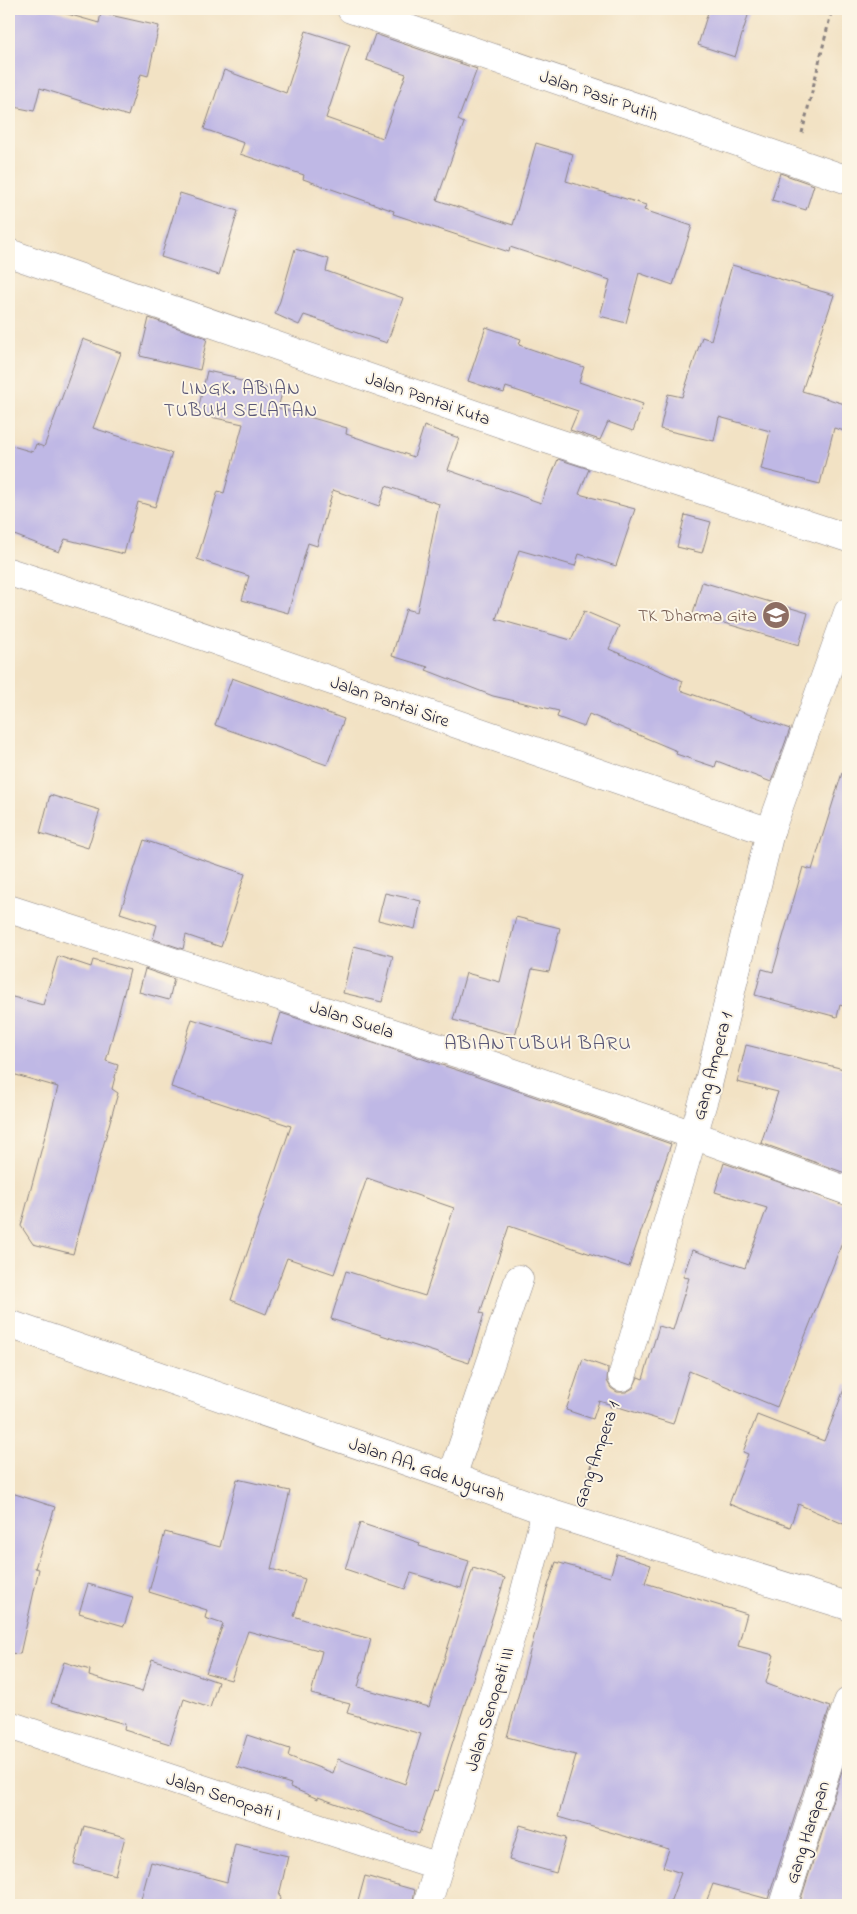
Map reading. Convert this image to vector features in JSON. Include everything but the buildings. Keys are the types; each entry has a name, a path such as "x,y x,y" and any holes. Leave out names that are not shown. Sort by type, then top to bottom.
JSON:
{"street":[{"name":"Jalan Pasir Putih","path":"351,9 848,180"},
{"name":"Jalan Pantai Kuta","path":"9,253 534,435 848,538"},
{"name":"Jalan Pantai Sire","path":"9,572 770,832"},
{"name":"Gang Ampera 1","path":"622,1377 708,1085 770,832 848,612"},
{"name":"Jalan Suela","path":"9,909 468,1057 693,1135 848,1192"},
{"path":"452,1477 518,1279"},
{"name":"Jalan AA. Gde Ngurah","path":"9,1324 546,1511 848,1606"},
{"name":"Jalan Senopati III","path":"427,1905 520,1608 546,1511"},
{"name":"Gang Harapan","path":"783,1905 848,1702"},
{"name":"Jalan Senopati I","path":"9,1725 439,1867"}],"path":[{"path":"794,162 832,9"},
{"name":"Gang Ampera 1","path":"574,1520 622,1377"}],"place":[{"name":"TK Dharma Gita","path":"776,615"}],"district":[{"name":"LINGK. ABIAN TUBUH SELATAN","path":"241,398"},
{"name":"ABIANTUBUH BARU","path":"538,1042"}]}
